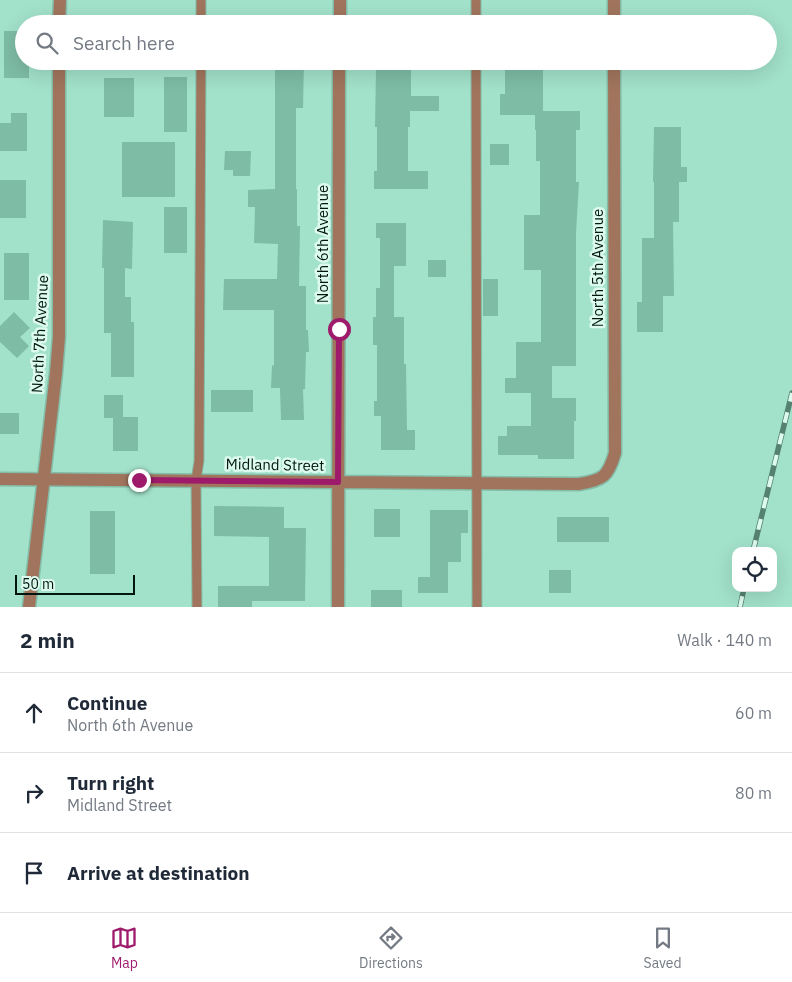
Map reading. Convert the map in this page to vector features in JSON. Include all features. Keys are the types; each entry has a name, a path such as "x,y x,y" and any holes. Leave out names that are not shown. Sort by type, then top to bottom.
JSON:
{"street":[{"path":"60,0 60,15"},
{"path":"340,0 340,15"},
{"path":"614,0 614,15"},
{"name":"North 7th Avenue","path":"29,607 56,373 58,337 59,70"},
{"name":"North 6th Avenue","path":"338,607 339,70"},
{"name":"North 5th Avenue","path":"606,474 611,467 615,453 614,70"},
{"name":"Midland Street","path":"0,479 579,484 595,481 606,474"}],"lane":[{"path":"201,0 201,15"},
{"path":"476,0 476,15"},
{"path":"197,607 196,480 200,461 200,70"},
{"path":"476,70 477,607"}],"building":[{"path":"4,31 15,31 15,70 29,70 29,78 4,78"},
{"path":"275,70 304,70 303,108 296,108 296,189 297,226 300,226 299,286 306,286 306,330 308,330 309,352 306,352 305,389 303,389 304,420 281,420 280,388 271,388 272,365 274,366 274,310 223,310 224,279 277,279 278,244 254,243 255,207 248,207 248,190 275,189"},
{"path":"376,70 411,70 411,96 439,96 439,111 410,111 410,127 408,127 408,171 428,171 428,189 374,189 374,171 377,171 377,127 375,127"},
{"path":"505,70 543,70 543,111 580,111 580,130 576,130 576,182 579,182 576,233 576,366 552,366 552,398 576,398 574,459 538,459 538,455 498,455 498,436 507,436 507,426 531,426 531,393 505,393 505,378 516,378 516,342 541,342 541,270 524,270 524,215 540,215 540,161 536,161 535,115 500,115 500,94 505,94"},
{"path":"164,77 187,77 187,132 164,132"},
{"path":"104,78 134,78 134,117 104,117"},
{"path":"11,113 27,113 27,151 0,151 0,123 11,123"},
{"path":"654,127 681,127 681,167 687,167 687,182 679,182 679,222 673,222 674,296 663,296 663,332 637,332 637,302 642,302 642,238 654,238"},
{"path":"122,142 175,142 175,197 122,197"},
{"path":"490,144 509,144 509,165 490,165"},
{"path":"225,151 251,151 250,176 233,176 233,170 224,170"},
{"path":"0,180 26,180 26,218 0,218"},
{"path":"164,207 187,207 187,253 164,253"},
{"path":"103,220 133,222 132,269 125,268 125,297 131,297 131,322 134,322 134,377 111,377 111,333 104,333"},
{"path":"376,223 406,223 406,266 394,266 394,317 404,317 407,430 415,430 415,450 381,450 381,416 374,416 374,401 377,401 377,345 373,345 373,317 376,317 376,288 380,288 380,238 376,238"},
{"path":"4,253 29,253 29,300 4,300"},
{"path":"428,260 446,260 446,277 428,277"},
{"path":"483,279 498,279 498,316 483,316"},
{"path":"14,312 30,328 20,337 29,346 17,358 0,342 0,326"},
{"path":"211,390 253,390 253,412 211,412"},
{"path":"104,395 123,395 123,417 138,417 138,451 113,451 113,418 104,418"},
{"path":"0,413 19,413 19,434 0,434"},
{"path":"214,506 284,507 284,528 306,528 305,601 252,601 252,607 218,607 218,586 269,586 269,537 214,536"},
{"path":"374,509 400,509 400,537 374,537"},
{"path":"430,510 468,510 468,533 461,533 461,562 448,562 448,593 418,593 418,577 430,577"},
{"path":"90,511 115,511 115,574 90,574"},
{"path":"557,517 609,517 609,542 557,542"},
{"path":"549,570 571,570 571,593 549,593"},
{"path":"371,590 402,590 402,607 371,607"}],"railway":[{"path":"754,547 792,393"},
{"path":"740,607 743,592"}],"route":[{"path":"139,480 338,482 339,329"}]}
